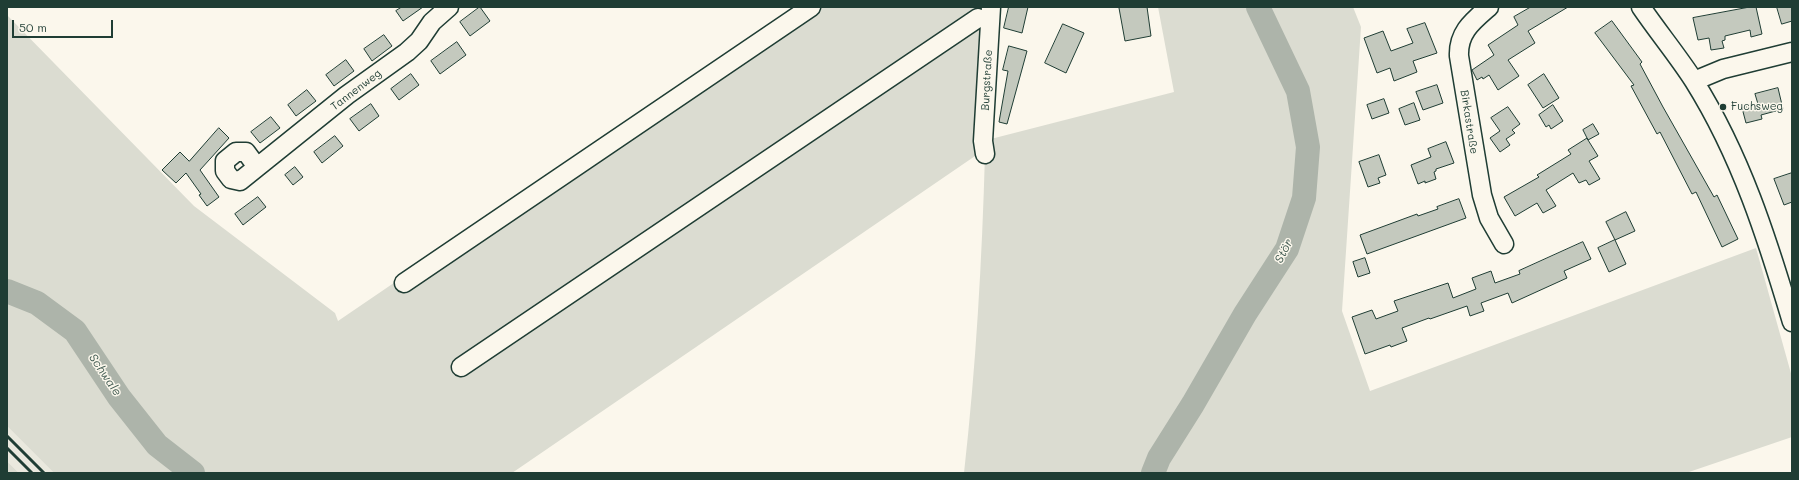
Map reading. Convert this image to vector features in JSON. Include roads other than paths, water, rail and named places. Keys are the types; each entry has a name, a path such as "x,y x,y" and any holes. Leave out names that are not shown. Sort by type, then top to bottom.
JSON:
{"street":[{"name":"Tannenweg","path":"257,166 348,95 407,52 419,40 432,22 449,7"},
{"path":"404,283 811,7"},
{"name":"Birkastraße","path":"1489,7 1465,29 1460,42 1459,56 1482,195 1489,218 1504,244"},
{"path":"1641,7 1694,81 1732,152 1752,197 1769,245 1792,322"},
{"path":"461,368 982,11"},
{"name":"Burgstraße","path":"979,153 983,142 982,11"},
{"path":"1694,81 1723,69 1792,52"}],"waterway":[{"name":"Stör","path":"1153,473 1159,458 1193,404 1245,314 1287,249 1304,198 1308,147 1298,91 1258,7"},
{"name":"Schwale","path":"7,291 37,303 75,331 119,397 157,445 193,473"}],"railway":[{"path":"7,436 44,473"},
{"path":"7,448 32,473"}],"place":[{"name":"Fuchsweg","path":"1723,107"}]}
